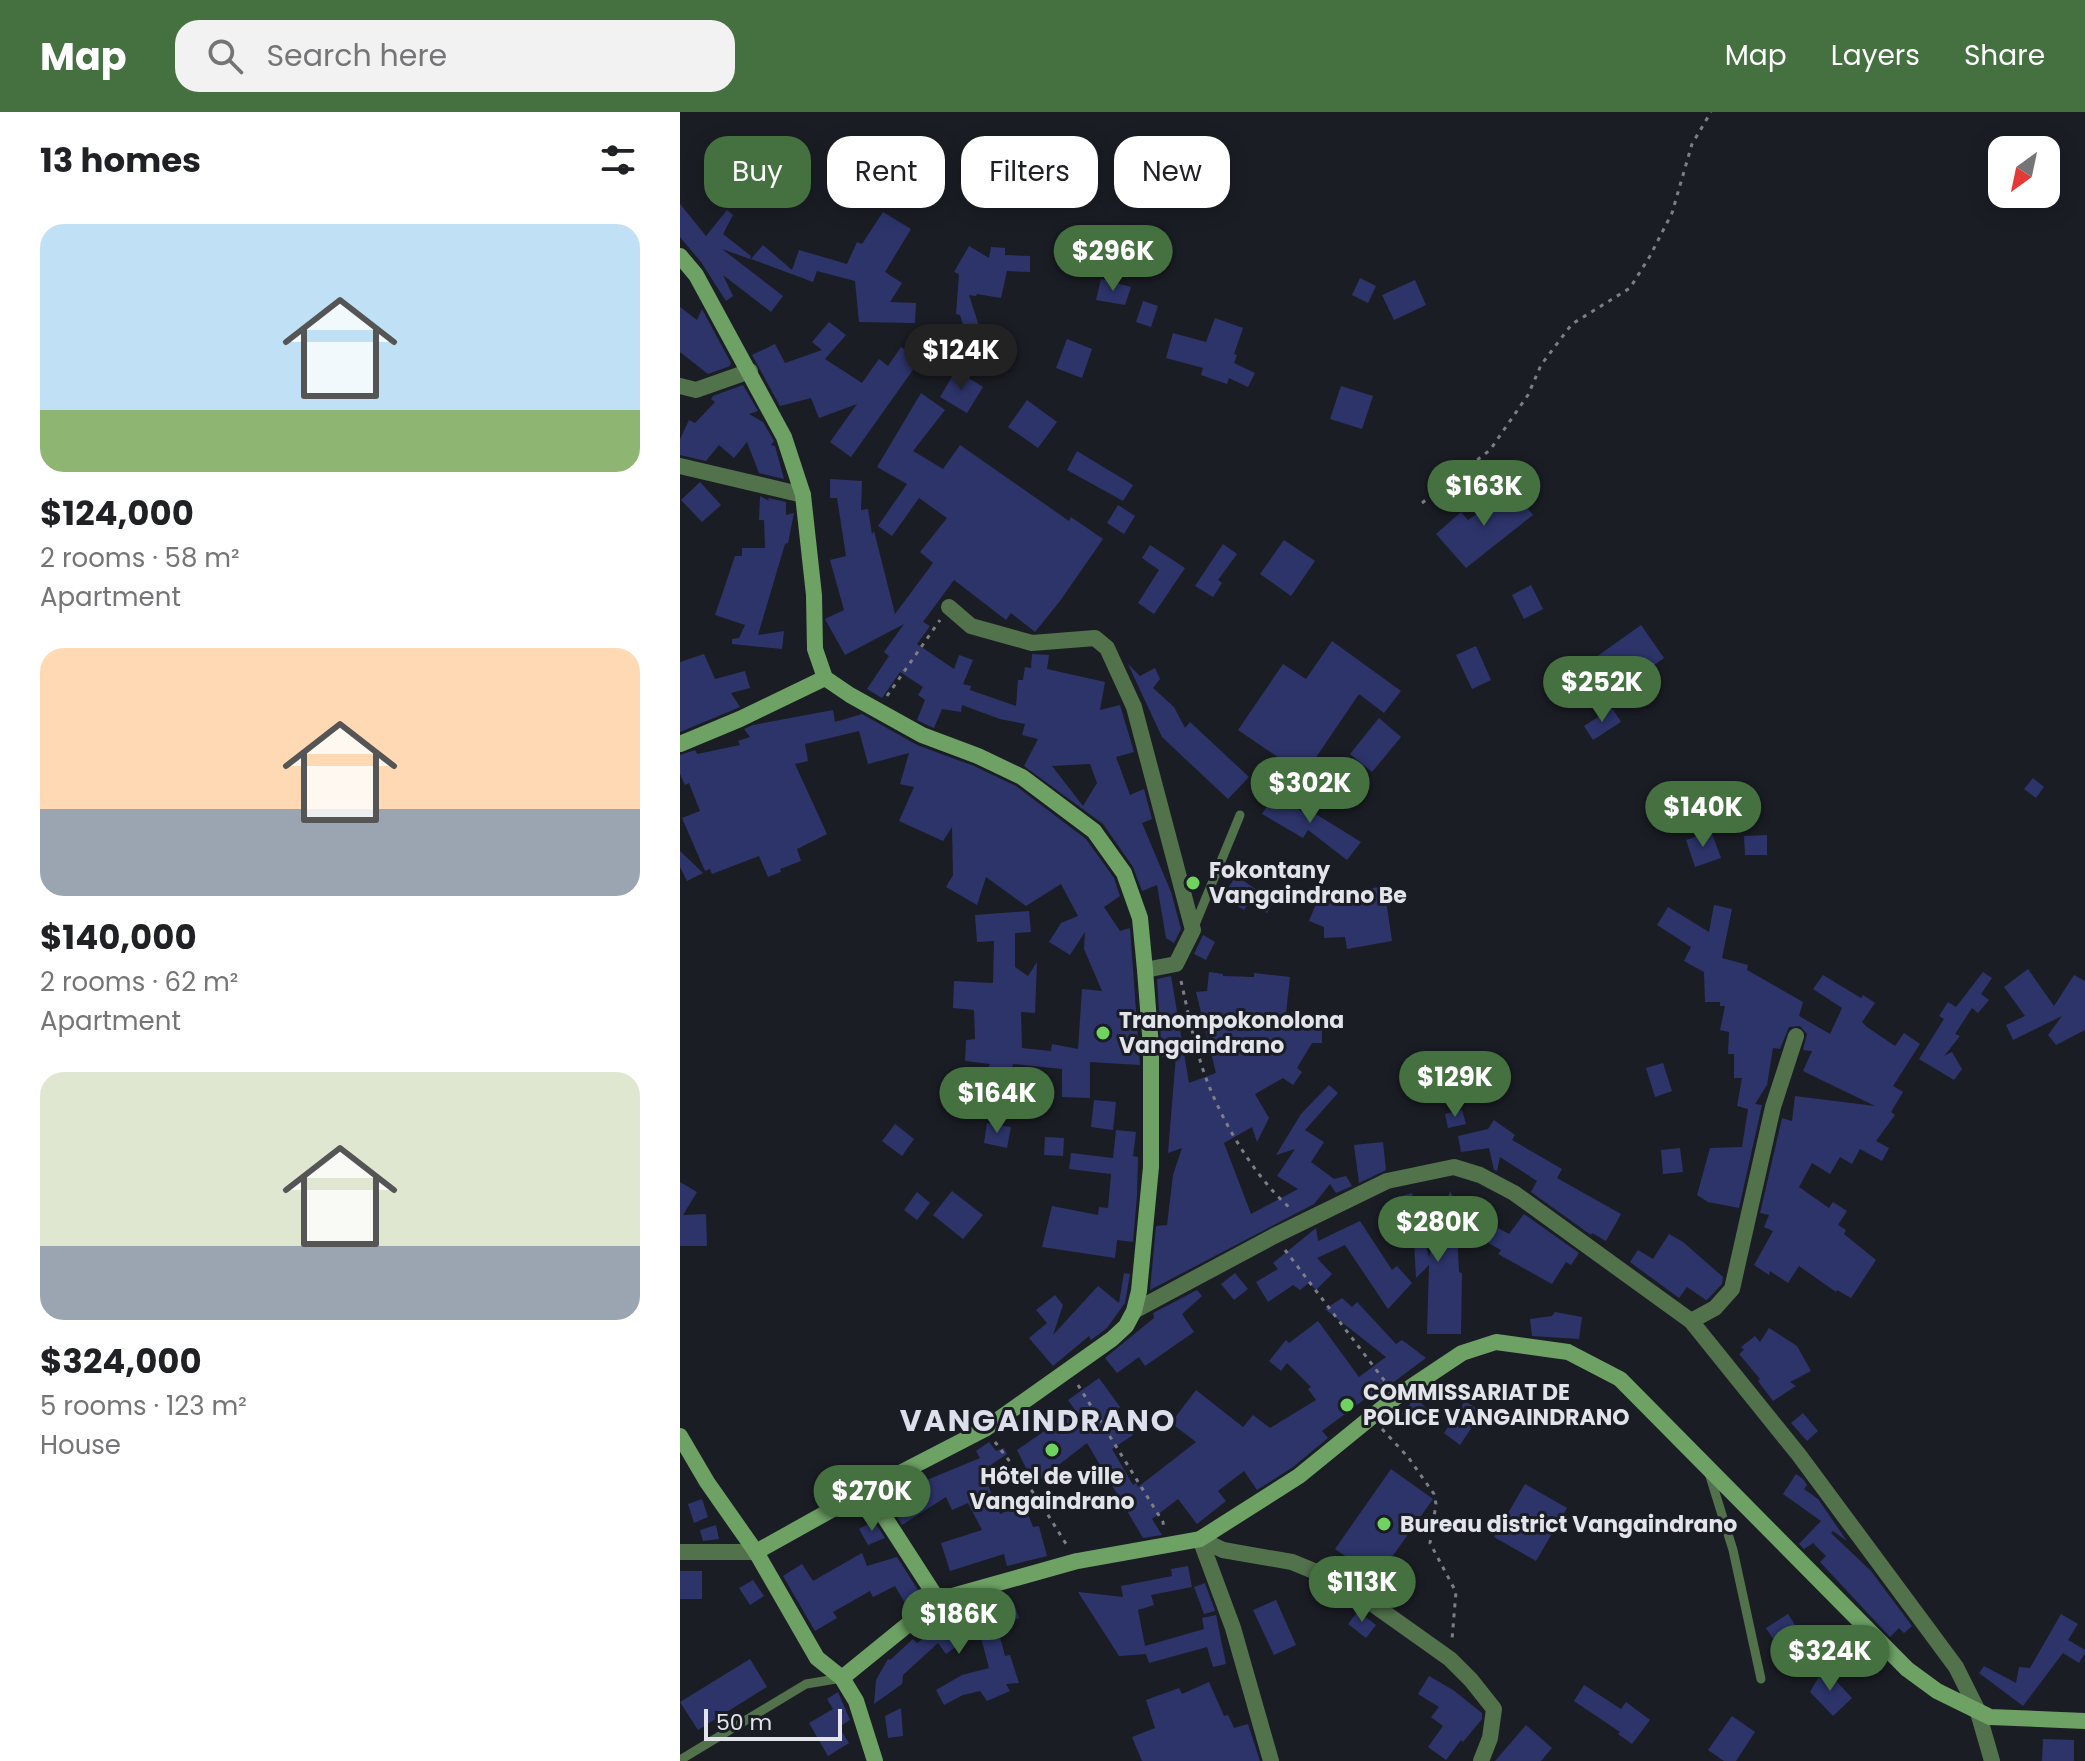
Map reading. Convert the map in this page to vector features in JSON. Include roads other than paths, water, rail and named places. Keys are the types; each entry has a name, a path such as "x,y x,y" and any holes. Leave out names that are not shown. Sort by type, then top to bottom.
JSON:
{"main road":[{"path":"680,256 696,275 784,437 803,495 814,595 815,649 825,678 922,735 1022,777 1094,831 1124,873 1140,918 1151,1047 1151,1167 1142,1273 1134,1311 1126,1326 985,1429 756,1552"},
{"path":"680,744 825,678"},
{"path":"842,1678 938,1600 1077,1561 1200,1539 1299,1476 1396,1397 1462,1353 1496,1342 1568,1352 1620,1379 1907,1669 1937,1691 1990,1717 2085,1721"},
{"path":"680,1436 707,1482 756,1552 817,1658 842,1678 856,1701 875,1761"},
{"path":"867,1490 938,1600"}],"street":[{"path":"680,386 696,390 750,371"},
{"path":"680,466 803,495"},
{"path":"949,607 971,626 1032,643 1095,638 1107,648 1134,707 1193,930 1176,964 1145,970"},
{"path":"1691,1321 1715,1308 1732,1289 1773,1107 1796,1036"},
{"path":"1134,1311 1274,1236 1387,1181 1454,1167 1480,1175 1514,1193 1691,1321 1799,1455 1956,1667 1977,1709 1992,1761"},
{"path":"1200,1539 1223,1550 1292,1562 1343,1583 1450,1659 1494,1709 1490,1738 1481,1761"},
{"path":"1200,1539 1233,1628 1271,1761"},
{"path":"680,1552 756,1552"}],"lane":[{"path":"1193,930 1240,815"},
{"path":"1708,1468 1733,1550 1761,1679"},
{"path":"680,1760 806,1684 842,1678"}],"place":[{"name":"Fokontany Vangaindrano Be","path":"1193,883"},
{"name":"Tranompokonolona Vangaindrano","path":"1103,1033"},
{"name":"COMMISSARIAT DE POLICE VANGAINDRANO","path":"1347,1405"},
{"name":"Hôtel de ville Vangaindrano","path":"1052,1450"},
{"name":"Bureau district Vangaindrano","path":"1384,1524"}],"district":[{"name":"VANGAINDRANO","path":"1038,1420"}]}
